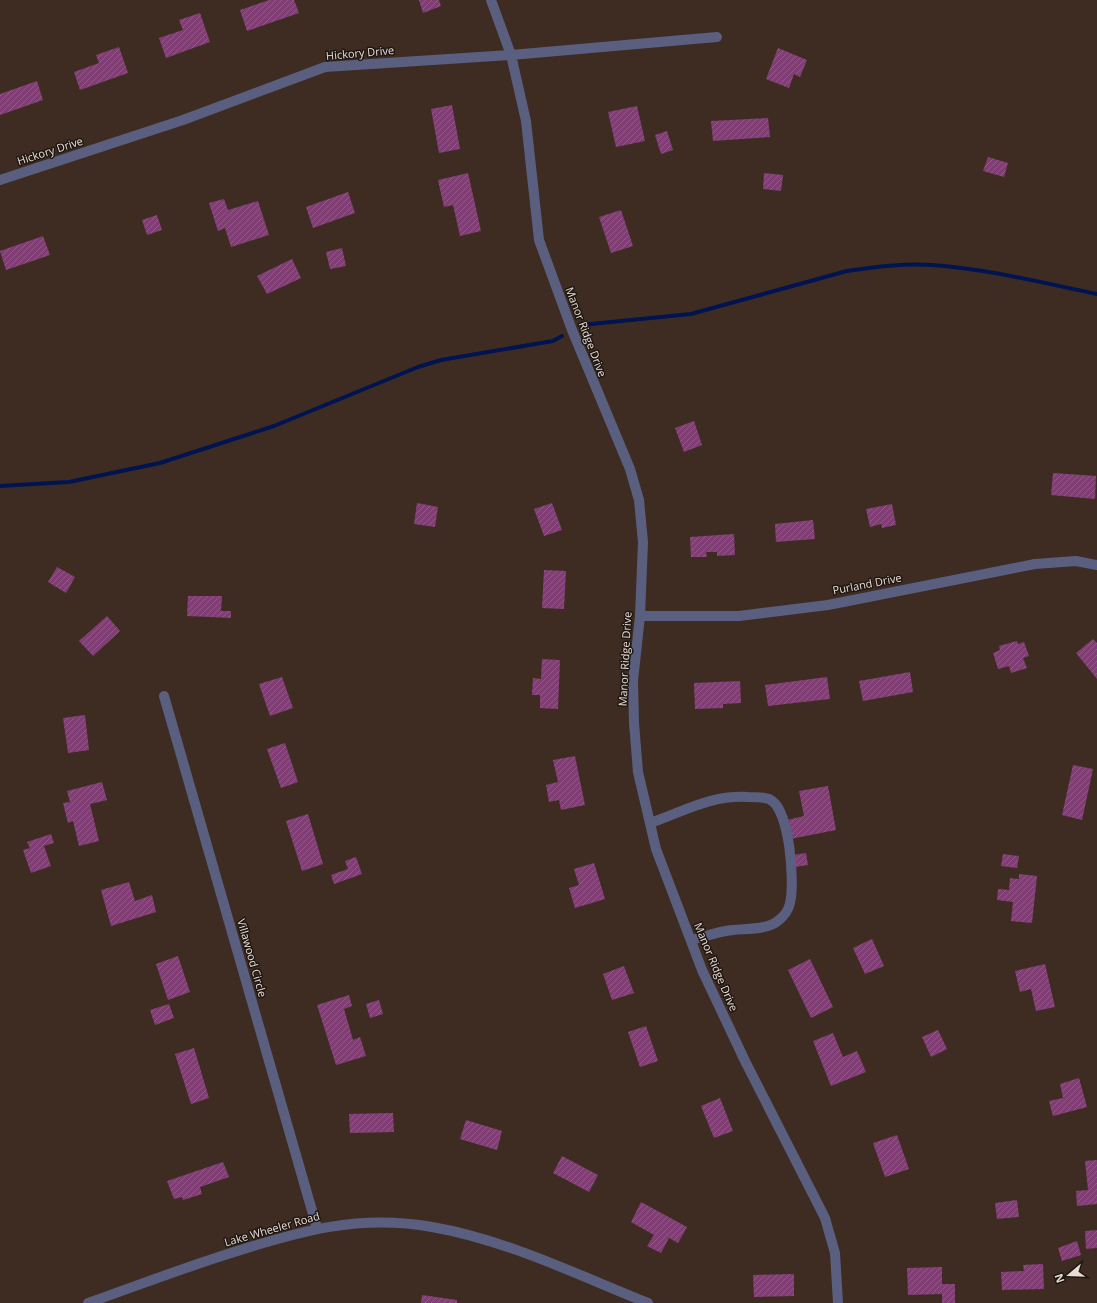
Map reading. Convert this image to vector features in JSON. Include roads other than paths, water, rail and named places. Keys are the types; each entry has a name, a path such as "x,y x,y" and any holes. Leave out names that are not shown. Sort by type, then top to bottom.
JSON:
{"street":[{"name":"Manor Ridge Drive","path":"491,0 511,55 526,120 540,240 572,330 630,469 639,500 643,542 640,616 633,681 634,723 638,772 656,848 702,970 745,1061 824,1218 835,1253 838,1303"},
{"name":"Hickory Drive","path":"0,180 184,120 325,67 511,55 717,38"},
{"name":"Purland Drive","path":"640,616 739,616 828,605 1035,564 1076,561 1097,565"},
{"name":"Villawood Circle","path":"164,696 317,1228"},
{"path":"650,823 692,805 717,798 737,796 763,797 771,800 777,805 781,815 788,838 791,867 790,903 785,915 770,925 727,931 691,940"},
{"name":"Lake Wheeler Road","path":"88,1303 204,1262 317,1228 370,1222 432,1227 478,1238 524,1253 648,1303"}],"waterway":[{"path":"581,325 691,314 847,271 901,265 932,265 974,270 1097,294"},
{"path":"0,486 69,482 160,463 274,426 418,367 441,360 553,341 562,336"}]}
